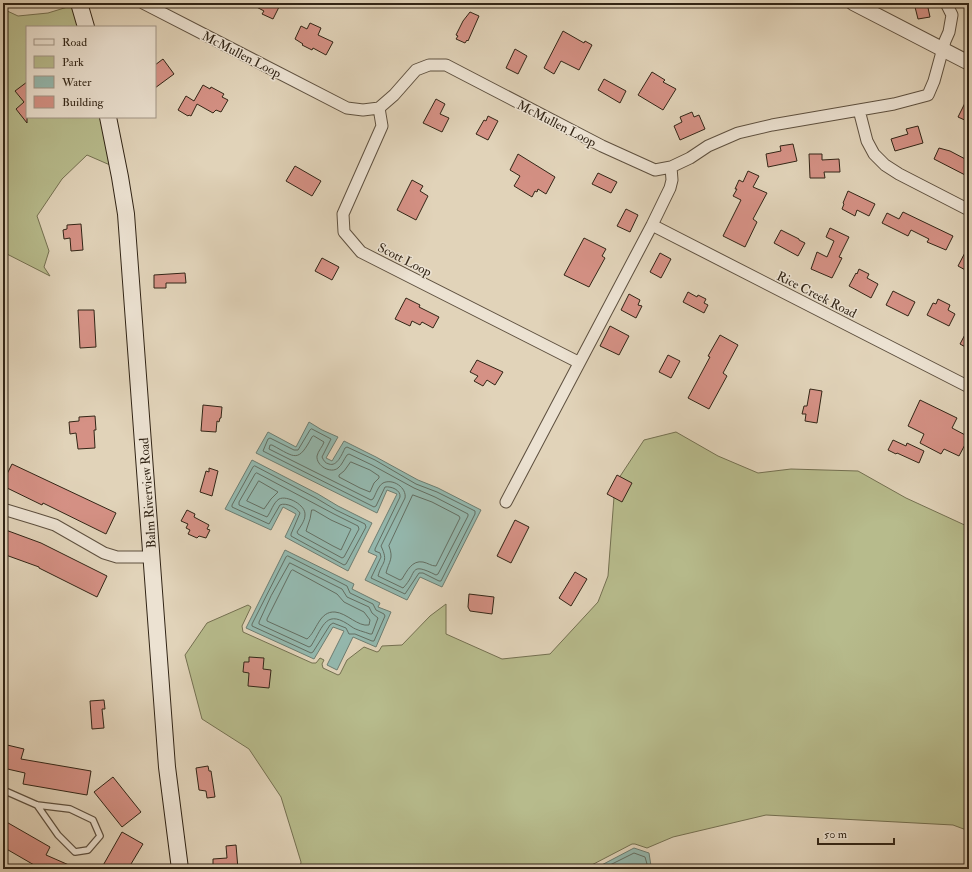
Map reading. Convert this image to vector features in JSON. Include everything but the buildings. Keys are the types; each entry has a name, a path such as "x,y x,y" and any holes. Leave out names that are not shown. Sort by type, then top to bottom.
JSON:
{"main road":[{"path":"79,3 86,26"},
{"name":"Balm Riverview Road","path":"108,118 126,214 167,768 180,869"}],"street":[{"name":"McMullen Loop","path":"143,3 347,108 364,110 379,108 394,95 416,70 430,65 446,65 602,146 654,170 671,168 708,146 738,133 894,104 928,95 934,81 943,50"},
{"path":"853,3 969,63"},
{"path":"943,50 949,32 952,15 946,3"},
{"name":"Scott Loop","path":"379,108 382,126 343,214 344,232 361,252 578,362"},
{"path":"859,110 867,140 874,154 885,166 969,210"},
{"path":"506,502 578,362 652,225 670,188 672,180 671,168"},
{"name":"Rice Creek Road","path":"652,225 969,387"},
{"path":"3,510 36,518 55,525 104,553 116,557 151,557"}],"lane":[{"path":"3,790 38,805 70,809 94,820 100,836 88,850 75,852 58,836 38,805"}],"green space":[{"path":"74,5 80,26 26,26 26,118 103,118 110,165 87,155 62,179 37,216 49,251 44,267 50,276 3,252 3,9 18,16 48,13"},
{"path":"676,432 718,456 758,473 791,469 858,471 906,498 969,527 969,831 953,825 766,815 673,837 647,848 632,844 584,869 300,869 301,862 281,797 249,749 202,719 185,655 207,623 248,605 251,607 242,626 243,632 312,663 316,663 320,658 324,660 322,664 323,668 338,675 340,674 347,660 364,647 377,652 382,646 402,645 430,616 446,604 446,634 502,659 550,654 598,602 608,576 615,484 644,440"}],"water":[{"path":"309,422 338,437 326,458 332,461 344,441 418,480 438,488 481,510 442,587 420,577 407,600 365,580 377,556 368,552 397,494 387,490 377,513 256,453 268,432 296,447"},
{"path":"252,460 372,523 348,571 285,537 296,514 283,507 271,530 225,509"},
{"path":"285,550 354,584 352,589 380,603 378,607 391,612 376,647 353,637 337,670 327,665 344,631 333,627 314,659 246,628"},
{"path":"634,848 649,853 651,866 648,869 594,869"}]}
